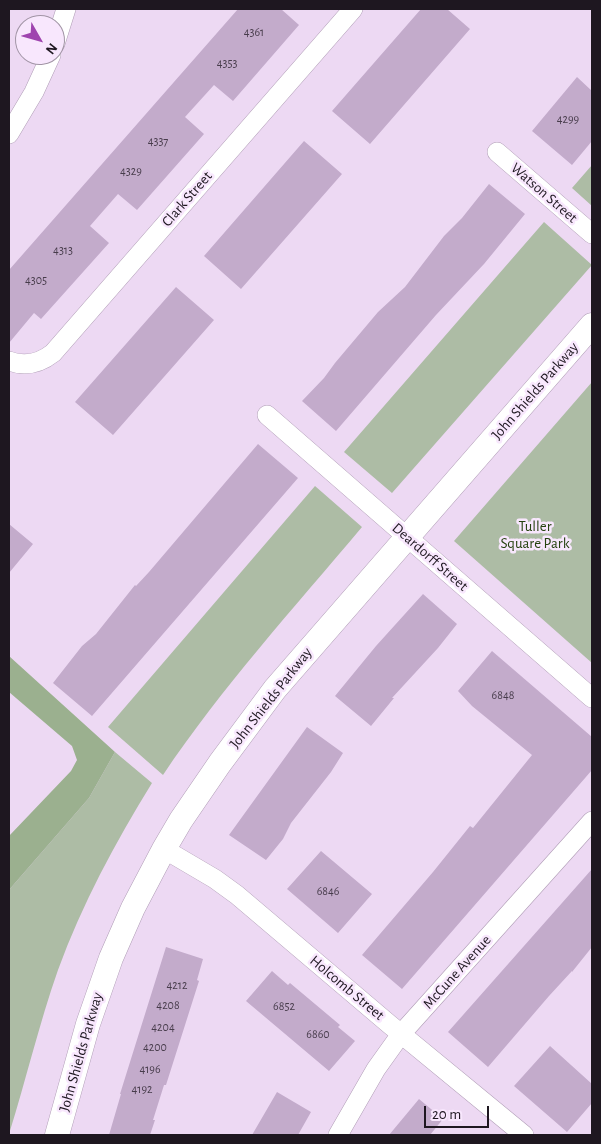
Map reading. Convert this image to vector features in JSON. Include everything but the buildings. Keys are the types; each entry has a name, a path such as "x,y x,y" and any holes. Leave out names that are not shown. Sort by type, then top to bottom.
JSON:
{"street":[{"name":"Clark Street","path":"9,362 30,364 42,360 53,353 354,9"},
{"path":"9,134 26,107 46,65"},
{"name":"Watson Street","path":"497,152 592,234"},
{"name":"John Shields Parkway","path":"57,1135 78,1058 105,972 133,908 164,849 220,763 266,701 305,654 592,325"},
{"name":"Deardorff Street","path":"267,416 592,698"},
{"name":"McCune Avenue","path":"338,1135 376,1069 401,1034 592,821"},
{"name":"Holcomb Street","path":"164,849 237,894 401,1034 524,1135"}],"green space":[{"path":"592,165 592,206 572,188"},
{"path":"544,222 592,265 392,493 344,452"},
{"name":"Tuller Square Park","path":"592,382 592,663 454,541"},
{"path":"315,486 362,527 234,679 163,775 108,727"},
{"path":"9,656 115,752 89,798 9,890 9,836 71,771 77,760 72,746 9,692"},
{"path":"115,752 152,783 100,874 67,945 45,1011 9,1134 9,890 89,798"}]}
